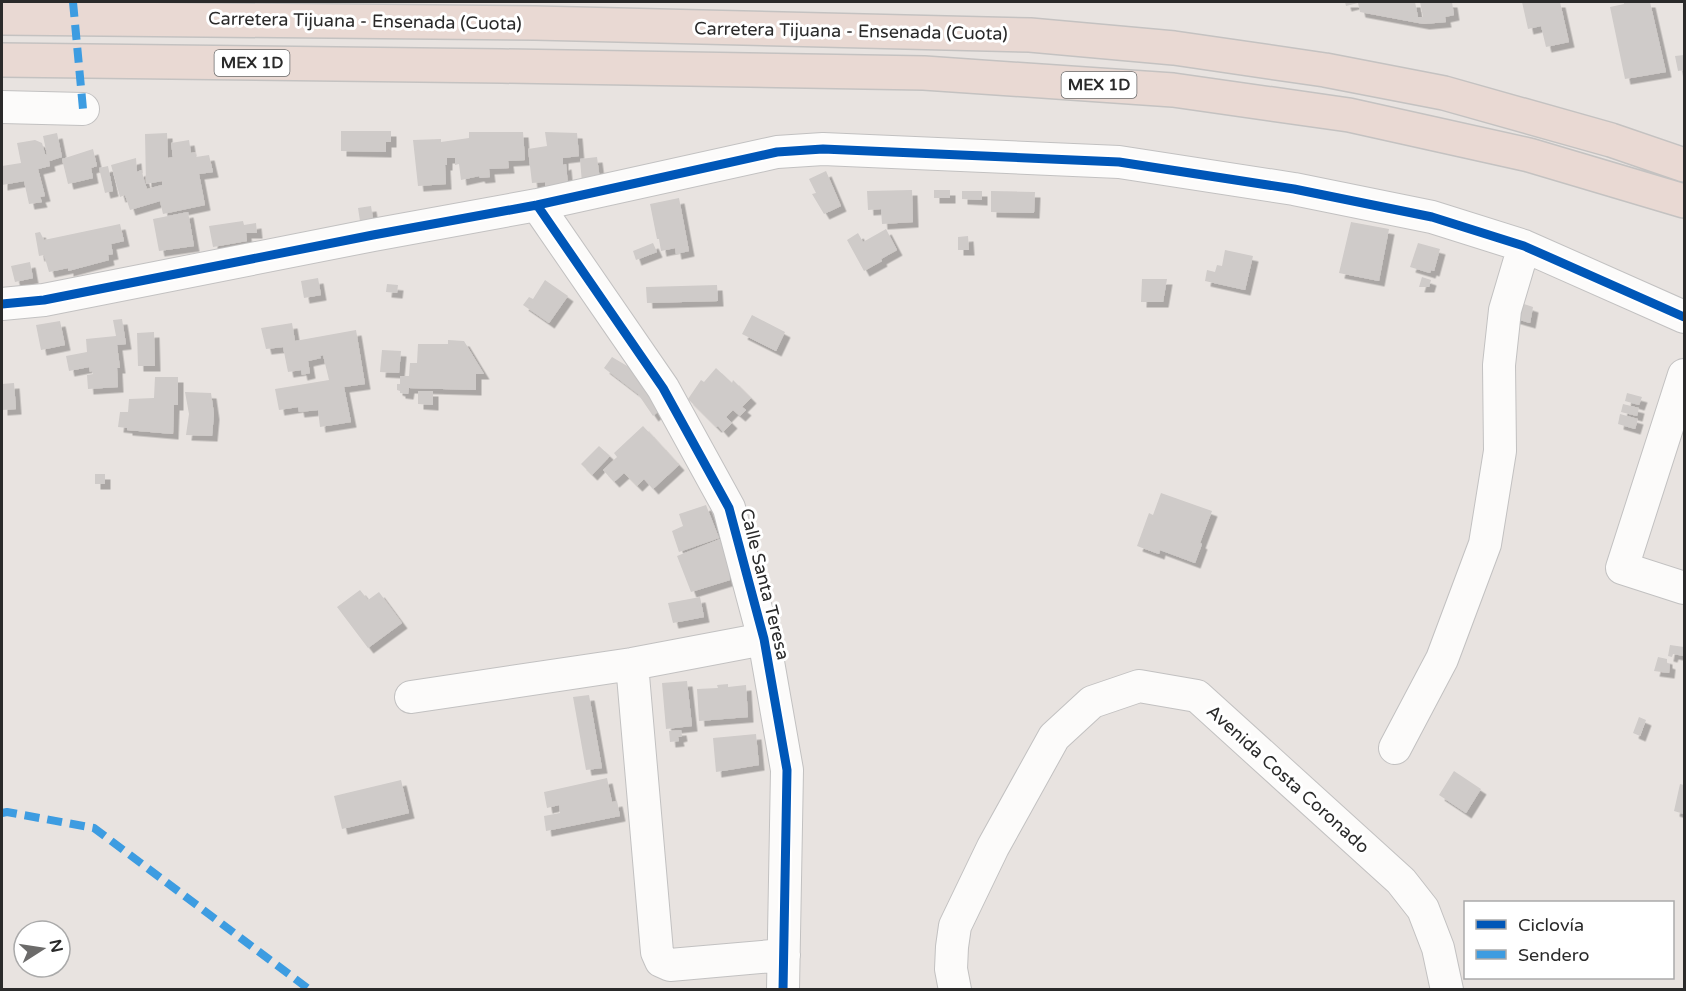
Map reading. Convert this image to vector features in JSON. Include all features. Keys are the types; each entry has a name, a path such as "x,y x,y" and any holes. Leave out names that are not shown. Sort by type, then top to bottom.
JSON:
{"highway":[{"name":"Carretera Tijuana - Ensenada (Cuota)","path":"2,18 535,23 1030,35 1174,48 1325,70 1444,93 1611,140 1684,165"},
{"name":"MEX 1D","path":"2,60 912,72 1173,90 1349,114 1529,155 1684,201"}],"street":[{"path":"2,106 83,109"},
{"path":"2,304 44,300 537,205 777,152 823,149 1119,162 1294,189 1421,215 1524,246 1684,317"},
{"name":"Calle Santa Teresa","path":"537,205 663,388 729,508 764,639 787,770 783,990"},
{"path":"1395,748 1442,659 1485,544 1500,451 1499,365 1505,310 1524,246"},
{"path":"1684,375 1622,568 1684,588"},
{"path":"411,697 632,664 764,639"},
{"path":"632,664 657,952 661,962 670,965 784,955"},
{"name":"Avenida Costa Coronado","path":"955,990 951,969 955,926 993,847 1054,736 1092,702 1139,686 1197,696 1401,881 1424,909 1438,948 1447,990"}],"building":[{"path":"1345,2 1415,2 1418,17 1423,17 1420,2 1452,2 1454,15 1445,17 1446,22 1424,24 1360,12 1358,3 1346,6"},
{"path":"1522,2 1560,2 1569,42 1546,47 1541,26 1528,29"},
{"path":"1624,2 1650,2 1666,72 1625,79 1610,7 1624,4"},
{"path":"1684,55 1684,70 1678,71 1675,56"},
{"path":"341,131 391,131 391,142 386,142 386,152 341,151"},
{"path":"469,132 523,132 525,160 508,161 509,168 489,169 490,177 480,178 479,176 461,180 459,164 455,165 455,158 447,158 446,184 418,186 413,140 441,139 441,142 469,138"},
{"path":"545,132 577,133 579,156 563,158 563,165 566,164 568,185 545,189 545,182 532,183 528,149 547,146"},
{"path":"57,133 62,157 49,161 50,166 38,169 45,196 40,197 42,202 29,204 24,181 2,185 2,166 21,163 17,143 35,140 42,143 47,155 43,136"},
{"path":"167,133 168,158 173,157 171,143 189,140 191,153 195,152 196,157 209,155 213,172 199,174 205,205 163,214 160,201 130,210 125,195 120,197 111,165 136,158 137,172 141,170 147,189 162,185 162,181 146,184 145,134"},
{"path":"93,149 97,166 91,168 93,178 68,184 62,159"},
{"path":"597,157 600,180 582,183 580,159"},
{"path":"108,166 113,191 105,193 99,168"},
{"path":"826,171 841,206 824,214 812,194 816,193 809,179"},
{"path":"912,190 913,222 882,224 881,209 868,210 867,191"},
{"path":"934,190 950,190 950,198 934,198"},
{"path":"962,191 982,191 982,200 962,199"},
{"path":"991,191 1035,192 1034,213 991,212"},
{"path":"679,198 689,251 676,254 675,248 661,251 650,204"},
{"path":"371,206 373,219 360,221 358,208"},
{"path":"188,212 194,246 159,251 153,219"},
{"path":"243,221 244,225 256,223 257,233 246,233 247,241 213,247 209,226"},
{"path":"1351,222 1389,229 1379,281 1339,273"},
{"path":"120,224 124,241 111,244 113,254 108,255 109,260 68,271 68,268 49,272 44,255 39,256 35,233 40,232 44,240"},
{"path":"886,229 897,250 864,271 847,240 858,233 863,242"},
{"path":"968,236 969,250 958,250 958,237"},
{"path":"653,243 657,252 636,260 633,251"},
{"path":"1418,243 1440,249 1434,271 1431,270 1430,273 1410,267"},
{"path":"1225,250 1253,256 1245,290 1205,281 1207,270 1215,272 1217,265 1222,266"},
{"path":"30,262 33,278 15,282 11,266"},
{"path":"1422,277 1431,280 1429,287 1419,287"},
{"path":"318,278 321,295 304,298 301,281"},
{"path":"1142,279 1167,279 1163,302 1141,302"},
{"path":"545,280 568,296 549,323 523,305 529,297 533,299"},
{"path":"387,284 398,285 397,293 386,292"},
{"path":"717,285 718,301 647,303 646,287"},
{"path":"1521,303 1533,307 1530,323 1502,315"},
{"path":"752,315 785,332 776,351 742,334"},
{"path":"122,319 126,344 117,345 120,368 117,368 118,387 88,389 87,375 93,374 92,371 90,372 89,367 69,371 66,356 87,352 86,339 116,336 113,320"},
{"path":"60,321 65,345 41,350 36,325"},
{"path":"292,323 295,341 356,330 365,384 344,387 351,422 320,427 318,410 299,412 298,407 279,410 275,389 329,380 323,355 320,356 321,358 308,361 310,373 302,375 301,370 288,372 283,347 266,349 261,328"},
{"path":"154,332 155,366 138,366 137,333"},
{"path":"448,340 464,341 484,374 476,374 476,390 409,388 408,394 400,393 397,390 397,384 400,384 400,376 409,376 410,363 417,363 418,344 448,344"},
{"path":"382,350 401,351 399,373 380,372"},
{"path":"612,357 634,370 667,404 653,416 638,394 604,368"},
{"path":"716,368 732,383 733,380 751,398 742,407 746,410 740,416 733,410 726,417 732,423 723,432 688,399 701,380 704,382"},
{"path":"155,377 178,377 178,405 174,405 173,434 127,430 127,428 118,427 120,412 128,412 129,399 154,398"},
{"path":"14,383 16,409 2,410 2,384"},
{"path":"418,391 433,391 433,405 418,404"},
{"path":"185,392 211,393 214,414 212,436 186,435 189,414"},
{"path":"1627,393 1642,397 1639,405 1625,401"},
{"path":"1623,404 1639,408 1637,416 1621,412"},
{"path":"1620,414 1638,419 1635,429 1618,424"},
{"path":"643,426 679,465 653,489 644,479 637,486 624,473 614,482 603,470 617,457 614,453"},
{"path":"599,446 610,456 592,475 581,464"},
{"path":"95,474 105,474 105,484 95,484"},
{"path":"1161,493 1212,511 1195,563 1160,550 1159,554 1137,546 1149,513 1153,515"},
{"path":"706,505 719,538 679,552 672,531 683,526 679,514"},
{"path":"720,539 728,563 730,580 691,592 677,556"},
{"path":"360,590 368,600 379,592 402,623 368,648 337,607"},
{"path":"700,597 704,617 673,623 668,603"},
{"path":"1670,645 1684,647 1684,656 1673,654 1672,657 1668,656"},
{"path":"1658,657 1667,659 1667,663 1670,664 1669,673 1654,671"},
{"path":"687,681 692,726 666,729 662,683"},
{"path":"728,684 728,687 746,685 748,717 699,721 697,689 718,688 717,685"},
{"path":"589,695 602,768 586,770 573,697"},
{"path":"1639,717 1646,720 1640,736 1633,733"},
{"path":"681,730 682,736 678,737 679,741 670,742 669,731"},
{"path":"756,734 759,765 716,772 713,738"},
{"path":"1454,771 1481,789 1466,813 1439,795"},
{"path":"607,778 612,802 617,801 620,816 546,831 544,816 560,813 559,805 547,808 544,792"},
{"path":"401,780 409,813 342,829 334,796"},
{"path":"1680,784 1684,785 1684,814 1674,811"}],"marked path":[{"path":"73,2 83,109"},
{"path":"2,813 94,828 310,990"}],"cycle path":[{"path":"2,304 44,300 537,205 777,152 823,149 1119,162 1294,189 1432,217 1524,246 1684,317"},
{"path":"537,205 663,388 729,508 764,639 787,770 783,990"}]}
